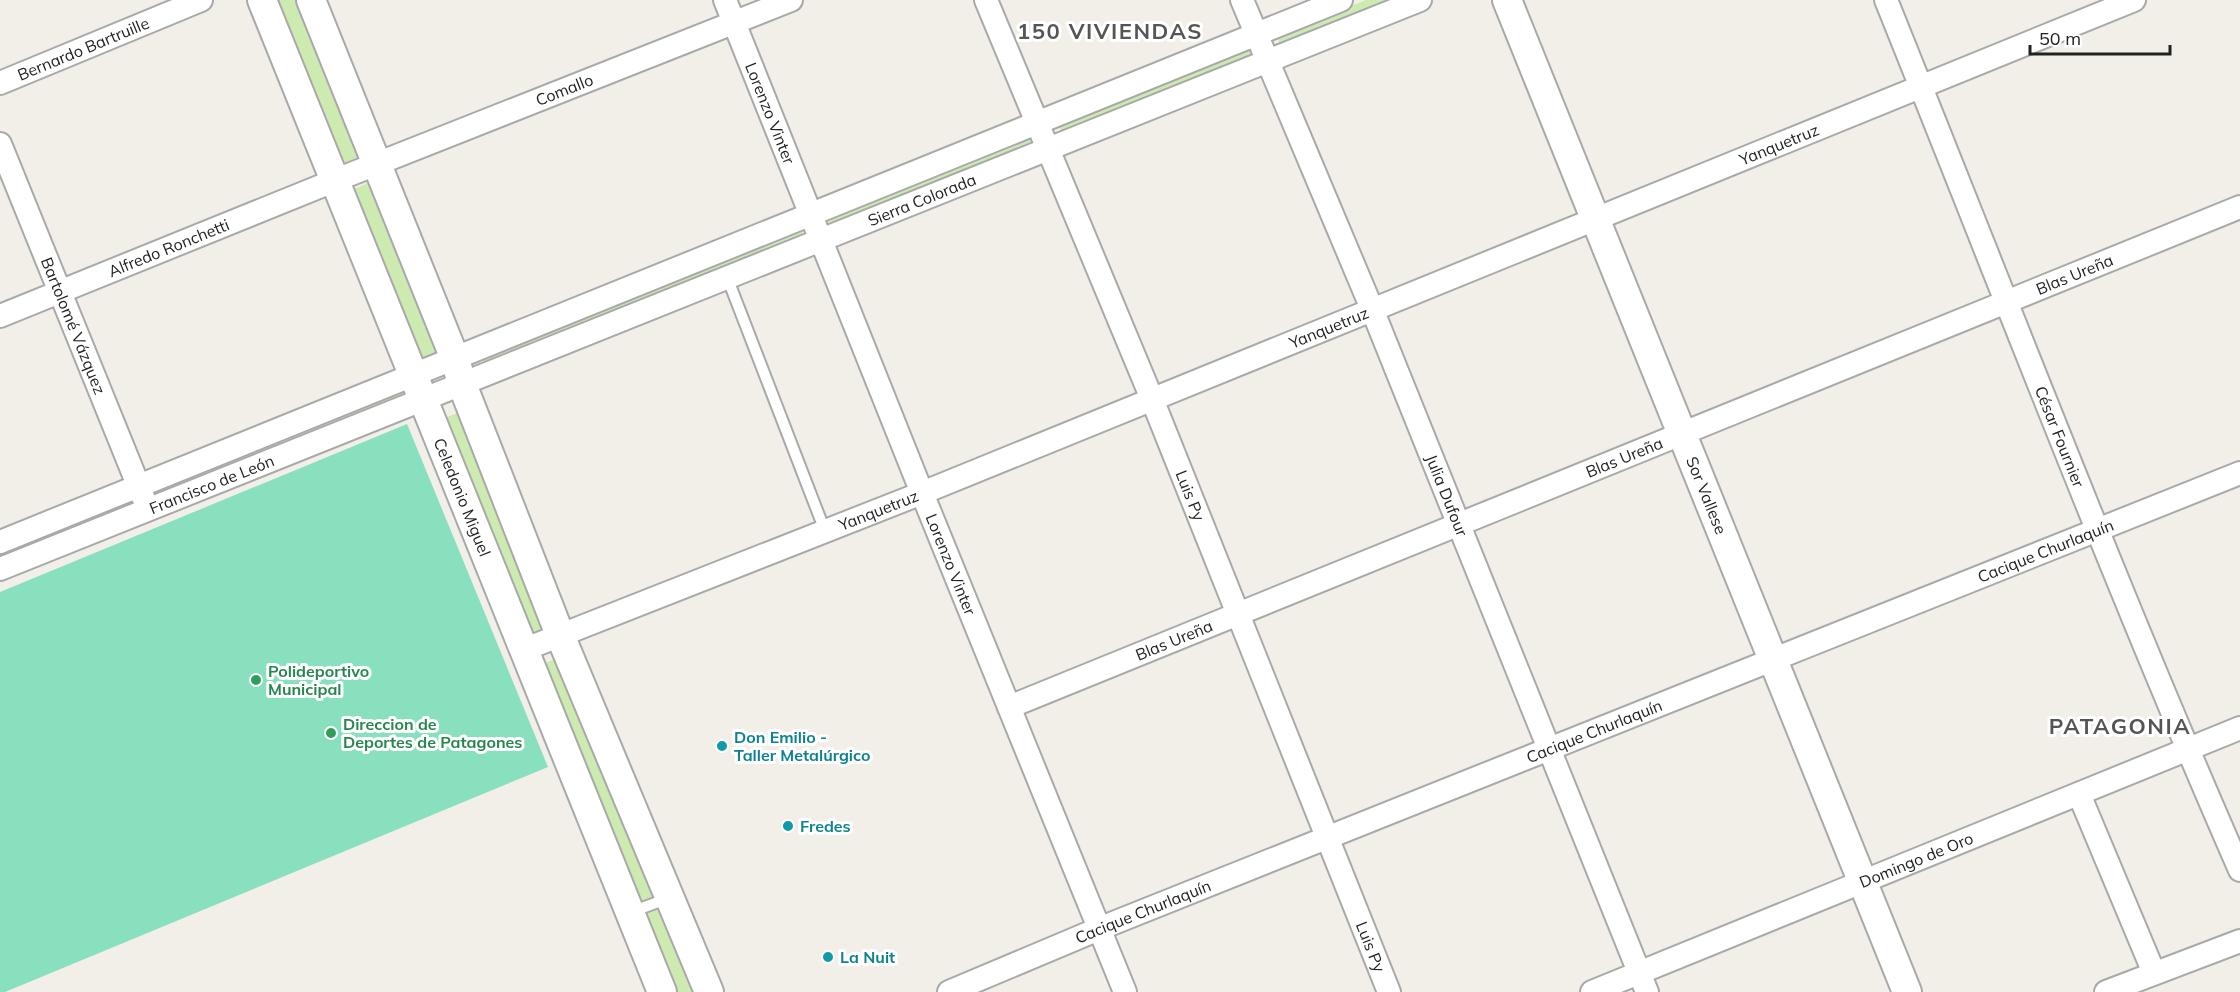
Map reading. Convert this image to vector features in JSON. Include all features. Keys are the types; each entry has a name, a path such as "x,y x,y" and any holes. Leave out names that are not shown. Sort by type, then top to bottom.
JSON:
{"street":[{"name":"Bernardo Bartruille","path":"0,83 201,0"},
{"name":"Celedonio Miguel","path":"262,0 662,992"},
{"path":"311,0 560,635 709,992"},
{"name":"Lorenzo Vinter","path":"725,0 1125,992"},
{"name":"Comallo","path":"336,180 791,0"},
{"name":"Luis Py","path":"986,0 1152,399 1389,992"},
{"name":"Julia Dufour","path":"1242,0 1372,309 1643,982"},
{"name":"Sierra Colorada","path":"419,387 812,214 1341,0"},
{"name":"Sierra Colorada","path":"458,371 728,278 1420,0"},
{"name":"Sor Vallese","path":"1507,0 1907,992"},
{"name":"César Fournier","path":"1886,0 2004,301 2187,749 2240,870"},
{"name":"Yanquetruz","path":"523,650 922,492 2134,0"},
{"name":"Bartolomé Vázquez","path":"0,144 148,510"},
{"name":"Alfredo Ronchetti","path":"0,315 336,180"},
{"name":"Blas Ureña","path":"1009,707 2240,207"},
{"name":"Francisco de León","path":"0,542 138,485 419,387"},
{"name":"Francisco de León","path":"0,569 148,510 419,387"},
{"name":"Cacique Churlaquín","path":"949,992 1101,928 2240,473"},
{"name":"Domingo de Oro","path":"1592,992 1643,982 1863,882 2240,728"},
{"path":"2079,794 2154,972"},
{"path":"2106,992 2240,940"}],"lane":[{"path":"728,278 825,531"},
{"path":"630,913 670,898"}],"green space":[{"path":"273,0 300,0 363,155 340,165"},
{"path":"1366,0 1390,0 1280,44 1277,35"},
{"path":"1252,47 1255,56 1062,132 1058,124"},
{"path":"1031,132 1035,141 829,225 826,216"},
{"path":"372,181 444,350 424,359 352,190"},
{"path":"800,225 804,235 486,368 482,357"},
{"path":"405,386 409,396 155,498 151,488"},
{"path":"464,410 553,629 534,637 445,418"},
{"name":"Polideportivo Municipal","path":"407,424 548,767 5,992 0,992 0,592"},
{"path":"128,495 132,505 0,559 0,548"},
{"path":"563,656 700,992 676,992 543,664"}],"place":[{"name":"Polideportivo Municipal","path":"256,680"},
{"name":"Direccion de Deportes de Patagones","path":"331,733"},
{"name":"Don Emilio - Taller Metalúrgico","path":"722,746"},
{"name":"Fredes","path":"788,826"},
{"name":"La Nuit","path":"828,957"}],"district":[{"name":"150 VIVIENDAS","path":"1110,31"},
{"name":"PATAGONIA","path":"2120,726"}]}
